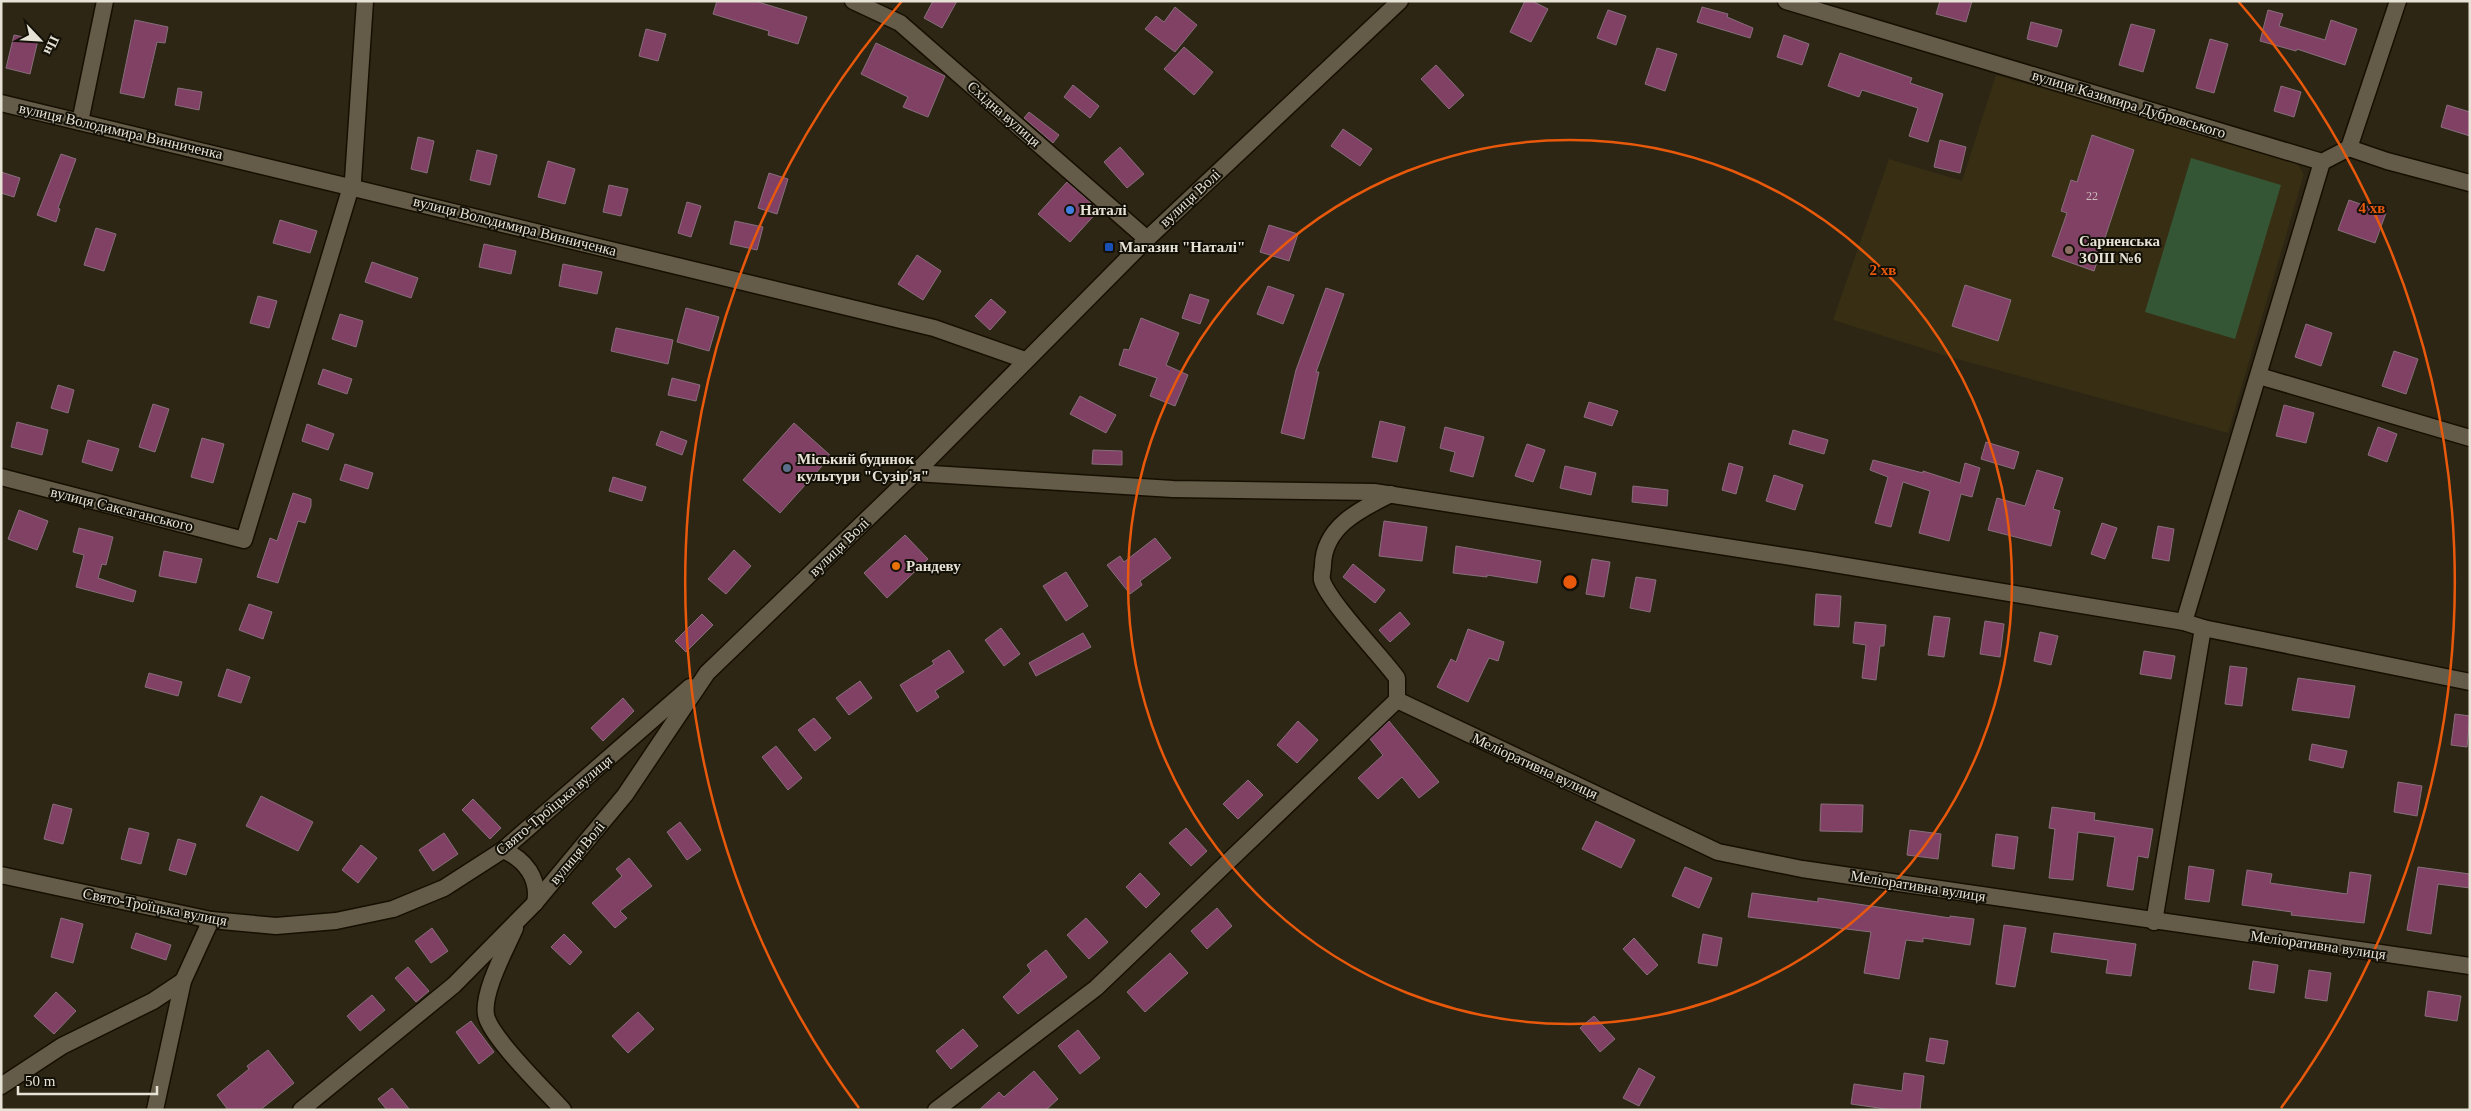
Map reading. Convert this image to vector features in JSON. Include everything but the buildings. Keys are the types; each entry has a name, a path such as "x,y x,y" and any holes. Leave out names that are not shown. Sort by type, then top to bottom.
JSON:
{"street":[{"path":"80,122 106,1"},
{"path":"352,186 365,1"},
{"name":"Східна вулиця","path":"853,1 900,23 1147,239"},
{"name":"вулиця Волі","path":"301,1110 454,985 535,903 625,795 707,673 915,474 1147,239 1400,1"},
{"name":"вулиця Казимира Дубровського","path":"1786,1 2322,162"},
{"path":"2184,622 2322,162 2349,148 2398,1"},
{"name":"вулиця Володимира Винниченка","path":"1,103 352,186 934,328 1026,360"},
{"path":"2349,148 2387,161 2470,183"},
{"name":"вулиця Саксаганського","path":"1,477 244,540 352,186"},
{"path":"2259,376 2470,438"},
{"path":"915,474 1173,488 1374,492 1391,494 1810,560 2184,622 2203,628 2470,682"},
{"path":"936,1110 1096,988 1397,700 1397,678 1333,599 1322,580 1323,556 1329,540 1342,524 1362,508 1391,494"},
{"path":"2154,922 2203,628"},
{"name":"Свято-Троїцька вулиця","path":"1,875 212,920 276,926 336,921 393,909 444,888 503,850 707,673"},
{"name":"Меліоративна вулиця","path":"1397,700 1718,852 1802,869 2154,922 2470,966"},
{"path":"503,850 515,855 525,863 538,889 535,903"},
{"path":"519,919 488,993 486,1015 495,1033 563,1110"},
{"path":"155,1110 183,981 212,920"},
{"path":"1,1086 62,1046 154,1001 183,981"}],"shaded area":[{"name":"Сарненська ЗОШ №6","path":"1996,75 2297,163 2304,174 2228,433 1950,357 1833,320 1889,159 1962,181"}],"green space":[{"path":"2191,158 2281,185 2235,339 2145,312"}],"place":[{"name":"Наталі","path":"1070,210"},
{"name":"Магазин \"Наталі\"","path":"1109,247"},
{"name":"Сарненська ЗОШ №6","path":"2069,250"},
{"name":"Міський будинок культури \"Сузір'я\"","path":"787,468"},
{"name":"Рандеву","path":"896,566"}]}
